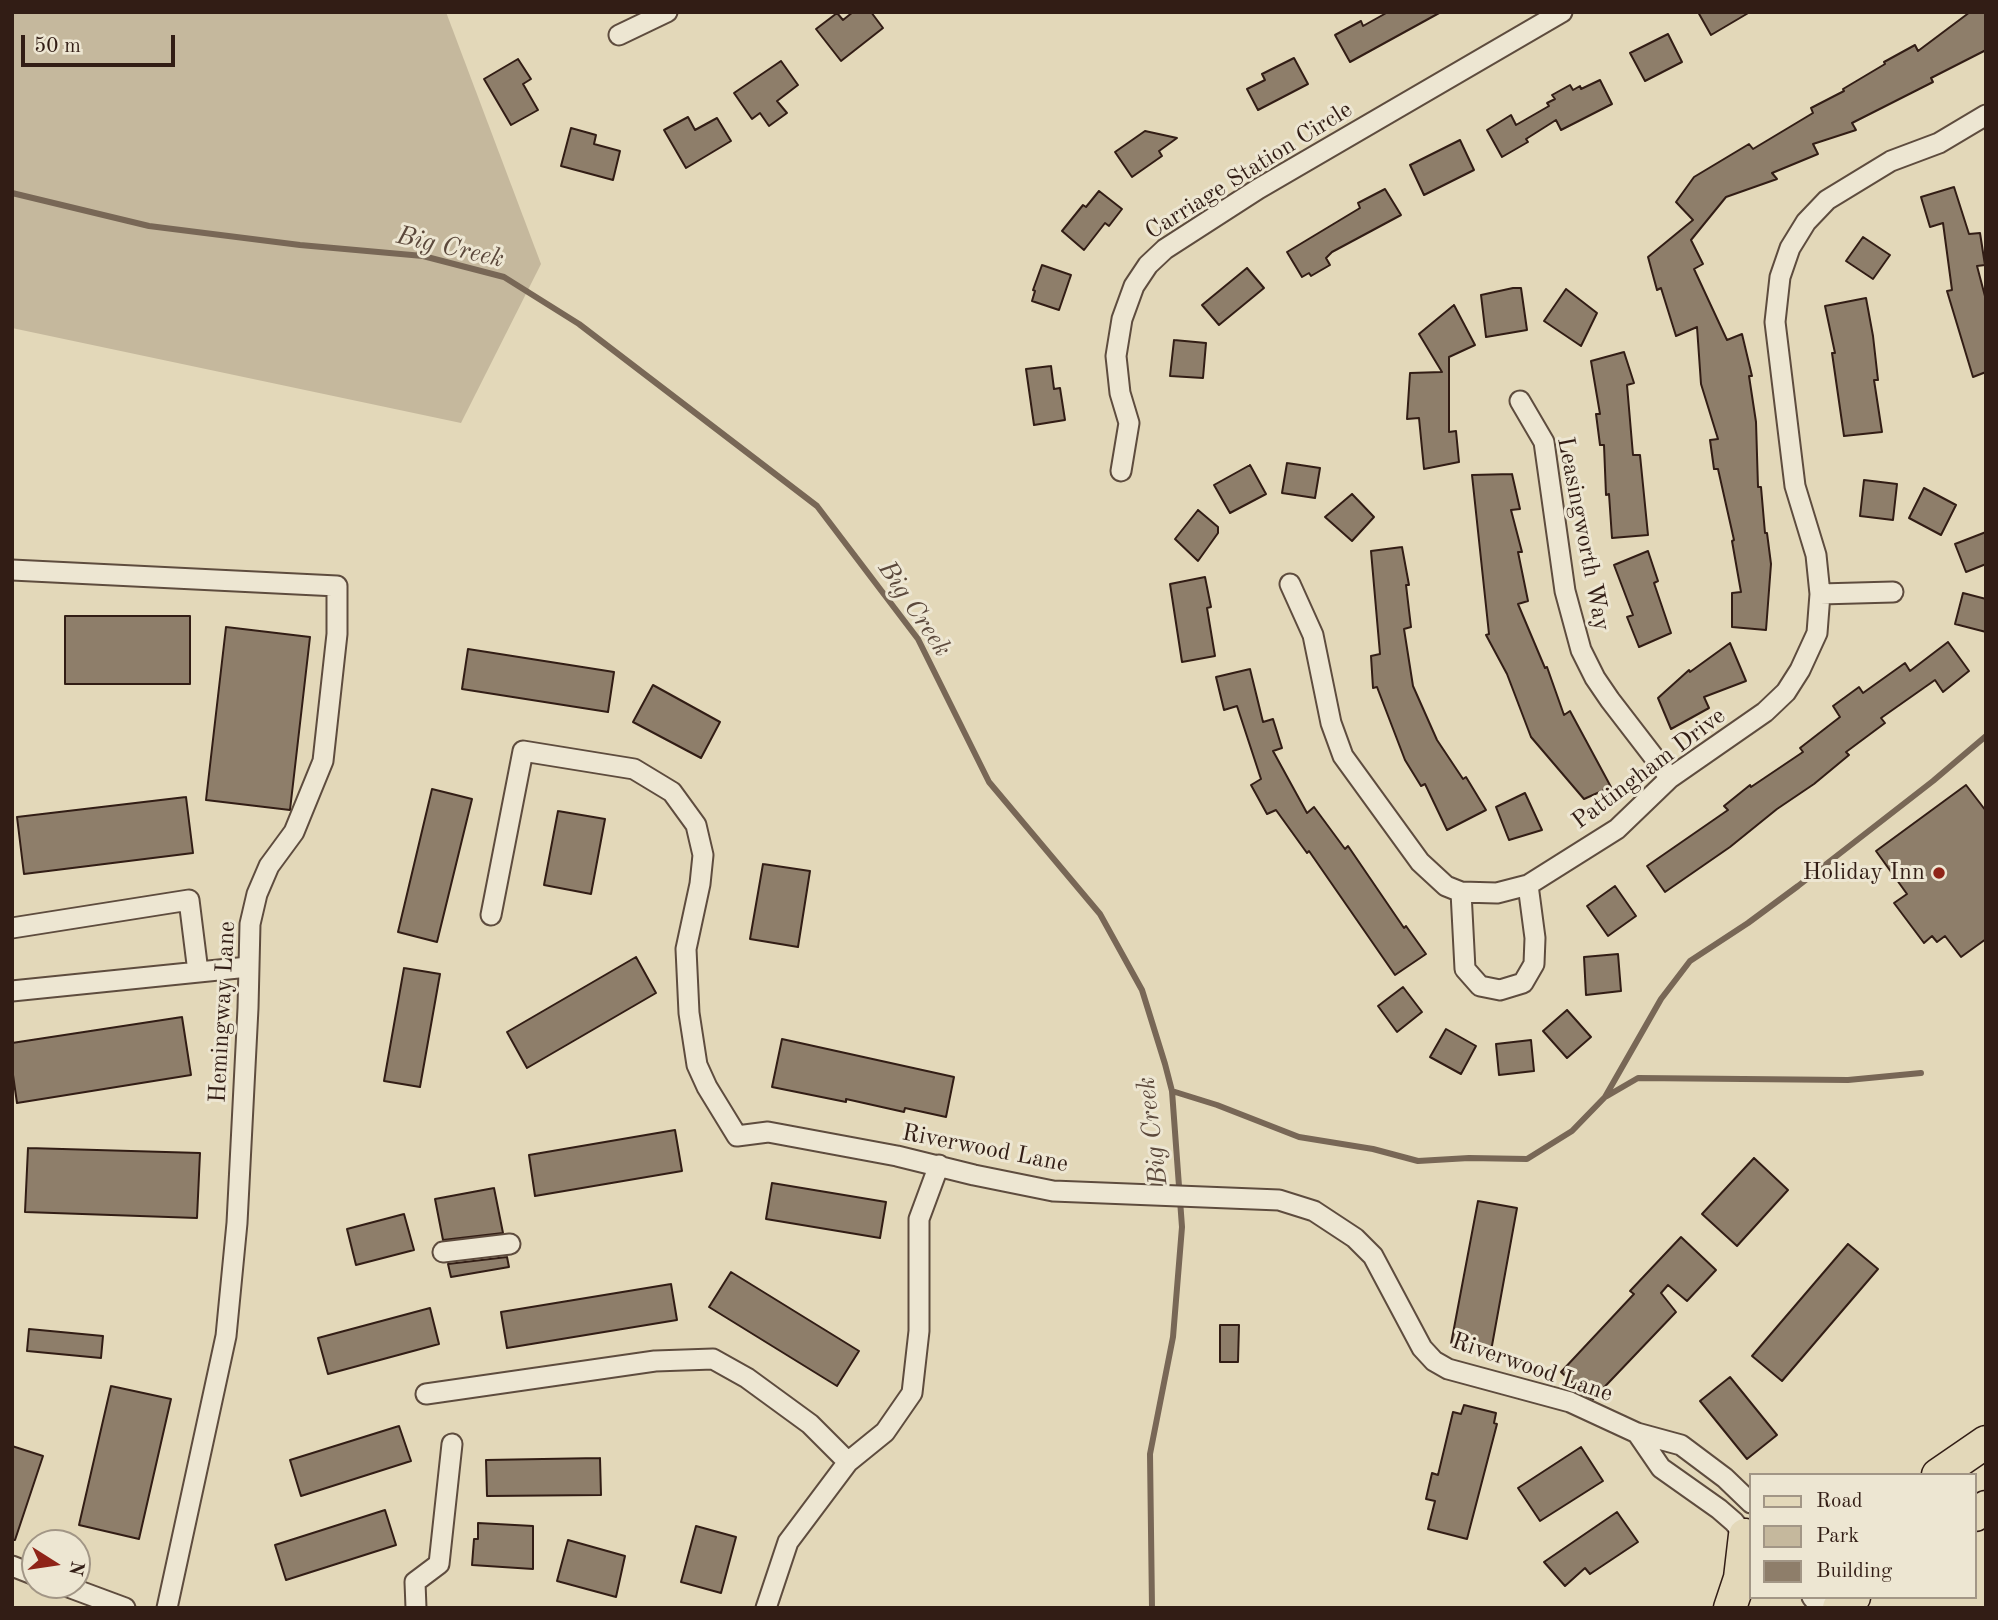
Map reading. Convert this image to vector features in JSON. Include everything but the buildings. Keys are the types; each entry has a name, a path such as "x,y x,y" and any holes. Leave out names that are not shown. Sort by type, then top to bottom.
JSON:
{"main road":[{"path":"1941,1473 1986,1442"},
{"path":"1730,1608 1740,1578 1748,1539"}],"street":[{"path":"619,35 667,12"},
{"name":"Carriage Station Circle","path":"1121,471 1129,423 1120,393 1116,356 1126,308 1134,286 1148,265 1165,248 1258,189 1562,12"},
{"name":"Pattingham Drive","path":"1461,892 1497,893 1528,885 1617,828 1670,778 1765,712 1786,692 1800,670 1816,633 1820,594 1816,555 1795,486 1775,322 1780,277 1790,248 1806,222 1827,200 1891,161 1939,143 1985,120"},
{"name":"Leasingworth Way","path":"1520,401 1545,442 1565,591 1581,650 1595,678 1670,778"},
{"name":"Hemingway Lane","path":"12,570 337,586 337,634 323,761 294,832 270,866 257,894 250,924 237,1223 226,1336 167,1608"},
{"path":"1290,584 1313,635 1331,723 1343,756 1420,862 1446,886 1461,892 1465,969 1480,986 1500,990 1522,984 1534,964 1535,938 1528,885"},
{"path":"1820,594 1893,592"},
{"name":"Riverwood Lane","path":"491,915 523,751 634,769 671,792 696,825 703,855 701,884 686,949 690,1013 697,1065 737,1136 768,1132 1053,1191 1279,1200 1314,1211 1355,1238 1373,1256 1422,1348 1434,1361 1448,1369 1570,1402 1637,1433 1681,1445 1725,1478 1750,1502"},
{"path":"12,928 189,900 198,972"},
{"path":"12,991 248,967"},
{"path":"766,1608 788,1542 848,1462 885,1432 912,1393 919,1331 919,1219 939,1166"},
{"path":"443,1252 510,1244"},
{"path":"426,1394 655,1361 713,1359 747,1378 810,1424 848,1462"},
{"path":"1637,1433 1661,1468 1719,1509 1748,1539"},
{"path":"416,1608 415,1582 439,1564 452,1444"},
{"path":"91,1595 125,1608"}],"green space":[{"path":"12,12 446,12 541,264 461,423 12,328"}],"waterway":[{"name":"Big Creek","path":"12,193 149,226 300,245 423,256 504,277 579,324 817,506 918,639 989,782 1100,914 1142,990 1165,1064 1172,1091 1182,1227 1173,1337 1150,1454 1152,1608"},
{"path":"1172,1091 1217,1105 1299,1137 1373,1149 1418,1161 1527,1159 1572,1131 1605,1097 1661,999 1690,961 1798,886 1933,781 1986,736"},
{"path":"1607,1096 1638,1078 1848,1080 1921,1073"}],"place":[{"name":"Holiday Inn","path":"1939,873"}]}
